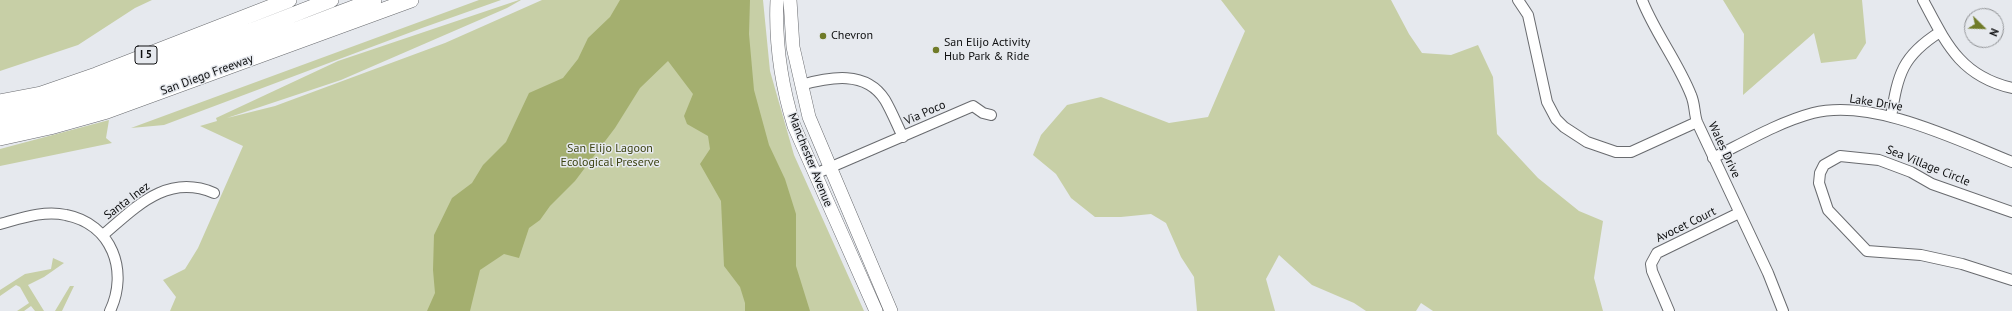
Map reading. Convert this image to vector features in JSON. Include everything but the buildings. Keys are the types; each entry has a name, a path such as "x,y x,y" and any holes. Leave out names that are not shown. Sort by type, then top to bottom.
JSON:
{"highway":[{"name":"I 5","path":"0,102 41,94 289,0"},
{"path":"0,114 59,99 133,74 331,0"},
{"path":"0,126 58,112 135,88 374,0"},
{"name":"San Diego Freeway","path":"0,138 50,127 107,111 411,0"}],"main road":[{"name":"Manchester Avenue","path":"777,0 776,27 779,63 786,99 794,126 876,311"},
{"name":"Manchester Avenue","path":"790,0 793,47 809,117 832,167 891,311"}],"street":[{"path":"1518,0 1528,15 1547,102 1556,119 1564,127 1587,142 1616,152 1631,152 1697,122"},
{"name":"Wales Drive","path":"1642,0 1648,16 1690,93 1695,107 1697,122 1768,273 1783,311"},
{"path":"1923,0 1940,32 1961,62 1981,76 2012,88"},
{"path":"1891,117 1896,85 1905,62 1922,44 1940,32"},
{"name":"Via Poco","path":"801,85 843,77 866,83 885,99 903,137 973,106 983,113 991,115"},
{"name":"Lake Drive","path":"1713,158 1794,119 1815,113 1848,110 1891,117 1910,122 2012,162"},
{"path":"815,174 903,137"},
{"name":"Sea Village Circle","path":"2012,212 1932,184 1911,172 1879,160 1840,156 1824,165 1820,173 1819,183 1828,210 1866,251 1920,255 1962,264 2012,280"},
{"name":"Santa Inez","path":"103,235 143,202 163,190 181,187 205,189 214,193"},
{"path":"0,224 41,213 66,214 86,221 103,235 111,246 116,261 119,278 117,293 110,311"},
{"name":"Avocet Court","path":"1669,311 1652,271 1651,264 1657,253 1739,213"}],"green space":[{"path":"0,0 152,0 135,8 78,45 0,71"},
{"path":"479,0 501,0 422,28 164,125 131,128"},
{"name":"San Elijo Lagoon Ecological Preserve","path":"521,0 507,8 341,80 227,118 275,106 445,43 542,0 763,0 770,71 794,155 864,311 170,311 176,297 163,280 185,269 198,248 243,146 200,126 217,121 216,118 338,61"},
{"path":"1221,0 1391,0 1409,34 1422,53 1451,55 1478,45 1493,77 1497,134 1538,178 1579,211 1603,221 1594,278 1603,311 1433,311 1421,303 1416,311 1366,311 1354,303 1312,285 1279,255 1266,279 1275,311 1197,311 1194,277 1181,257 1166,223 1151,214 1121,217 1095,217 1071,198 1056,174 1033,155 1041,135 1067,105 1101,97 1169,123 1208,117 1245,31"},
{"path":"1723,0 1862,0 1866,43 1856,59 1821,63 1814,33 1743,95 1744,34"},
{"path":"109,120 106,138 112,143 0,166 0,149"},
{"path":"53,258 64,263 44,277 28,285 44,311 35,311 31,306 24,311 17,311 29,303 20,287 16,285 0,296 0,290 25,274 51,269"},
{"path":"70,286 74,286 62,311 55,311"}],"shaded area":[{"path":"620,0 750,0 749,34 754,90 769,145 785,179 796,214 796,266 810,311 745,311 745,303 740,287 724,266 721,201 700,164 710,149 708,136 687,124 684,116 693,94 668,61 640,88 615,128 575,181 550,206 540,220 529,228 519,258 504,254 480,270 470,311 427,311 435,293 433,270 434,235 452,198 472,183 483,165 506,142 529,93 563,78 578,59 588,38 610,17"}],"place":[{"name":"Chevron","path":"823,36"},
{"name":"San Elijo Activity Hub Park & Ride","path":"936,50"}]}
